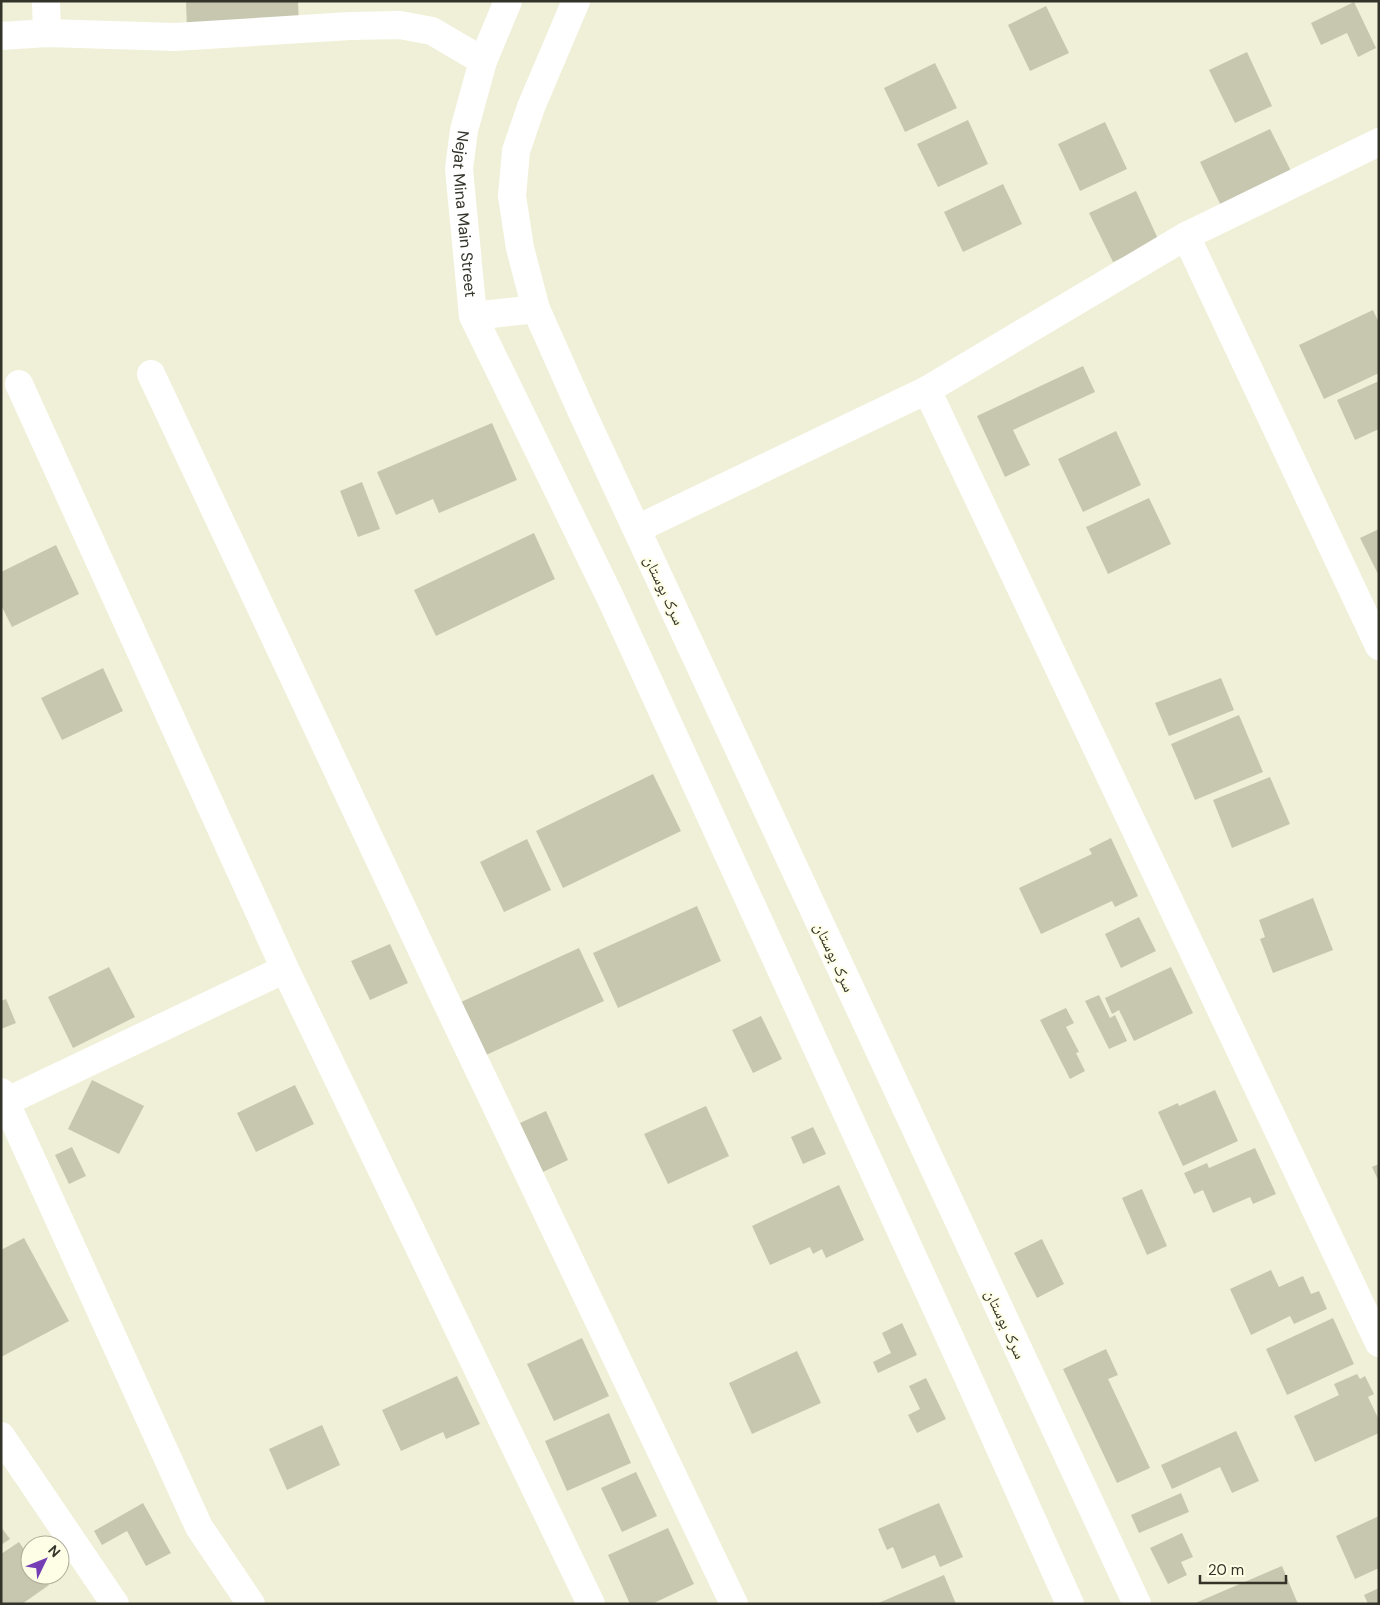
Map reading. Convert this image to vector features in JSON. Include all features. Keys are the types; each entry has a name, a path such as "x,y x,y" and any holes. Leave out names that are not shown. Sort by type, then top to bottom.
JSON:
{"street":[{"path":"46,1 47,33"},
{"name":"Nejat Mina Main Street","path":"473,316 459,169 464,130 483,61 508,1"},
{"path":"576,1 531,107 516,151 512,196 520,248 536,309 473,316 611,599 1070,1604"},
{"path":"1,36 47,33 175,37 350,26 400,25 432,31 483,61"},
{"path":"637,529 927,390 1186,236 1379,142"},
{"path":"1186,236 1379,646"},
{"name":"سرک بوستان","path":"536,309 1137,1604"},
{"path":"151,374 445,999 734,1604"},
{"path":"19,384 285,969 591,1604"},
{"path":"927,390 1379,1343"},
{"path":"251,1604 199,1527 3,1099 285,969"},
{"path":"1,1436 115,1604"}],"building":[{"path":"186,1 298,1 299,27 187,30"},
{"path":"1354,2 1376,48 1358,57 1347,33 1321,45 1311,23"},
{"path":"1046,6 1069,53 1030,71 1008,25"},
{"path":"1247,52 1272,106 1235,123 1209,70"},
{"path":"935,63 957,108 905,132 884,88"},
{"path":"968,120 988,164 938,187 917,144"},
{"path":"1105,122 1127,169 1080,191 1058,144"},
{"path":"1270,129 1295,179 1224,212 1200,162"},
{"path":"1003,184 1022,224 963,252 944,212"},
{"path":"1136,191 1159,241 1113,262 1089,213"},
{"path":"1373,310 1379,323 1379,373 1324,399 1299,345"},
{"path":"1083,366 1095,392 1013,430 1030,465 1005,477 977,416"},
{"path":"1379,381 1379,429 1355,440 1337,400"},
{"path":"492,423 517,480 439,513 433,499 396,515 377,472"},
{"path":"1116,431 1141,485 1083,512 1058,459"},
{"path":"362,482 380,529 358,537 340,491"},
{"path":"1149,498 1171,544 1108,574 1086,527"},
{"path":"1379,529 1379,576 1360,538"},
{"path":"534,533 555,579 436,636 414,590"},
{"path":"56,545 79,594 12,627 1,605 1,572"},
{"path":"103,668 123,711 62,740 41,698"},
{"path":"1221,678 1234,710 1169,736 1155,703"},
{"path":"1239,715 1263,772 1195,800 1171,744"},
{"path":"653,774 681,831 563,888 536,831"},
{"path":"1270,777 1290,824 1232,848 1213,800"},
{"path":"1111,838 1138,896 1115,907 1112,901 1041,934 1019,888 1092,854 1089,849"},
{"path":"527,839 551,890 504,912 480,862"},
{"path":"1313,898 1333,950 1273,973 1260,939 1265,937 1259,920"},
{"path":"697,906 721,961 618,1008 593,953"},
{"path":"1139,917 1156,951 1121,968 1105,934"},
{"path":"390,944 408,983 370,1000 351,961"},
{"path":"579,948 604,1001 486,1055 461,1002"},
{"path":"109,967 135,1017 73,1048 48,997"},
{"path":"1171,967 1193,1013 1134,1041 1119,1010 1112,1014 1105,998"},
{"path":"1099,995 1110,1018 1115,1015 1127,1041 1109,1049 1085,1001"},
{"path":"6,999 16,1023 1,1029 1,1001"},
{"path":"1066,1008 1074,1023 1066,1027 1079,1052 1076,1053 1085,1071 1070,1079 1040,1020"},
{"path":"761,1016 782,1059 753,1073 732,1030"},
{"path":"92,1080 144,1106 119,1154 68,1129"},
{"path":"295,1085 314,1124 256,1152 237,1113"},
{"path":"1215,1090 1238,1141 1183,1166 1158,1112 1178,1103 1179,1106"},
{"path":"706,1106 729,1156 668,1184 644,1134"},
{"path":"546,1111 568,1160 543,1172 520,1123"},
{"path":"813,1127 826,1154 803,1164 791,1137"},
{"path":"72,1147 86,1176 69,1184 55,1155"},
{"path":"1255,1148 1276,1194 1253,1204 1250,1197 1213,1213 1203,1190 1194,1194 1184,1173 1207,1163 1209,1168"},
{"path":"1379,1164 1379,1182 1372,1167"},
{"path":"839,1185 864,1240 826,1258 822,1249 813,1254 810,1247 770,1265 752,1226"},
{"path":"1142,1189 1167,1246 1147,1255 1122,1198"},
{"path":"24,1238 69,1321 1,1357 1,1250"},
{"path":"1042,1239 1064,1284 1037,1298 1014,1253"},
{"path":"1271,1270 1279,1287 1303,1276 1311,1294 1319,1291 1327,1309 1294,1324 1290,1316 1251,1335 1230,1289"},
{"path":"1333,1318 1354,1364 1287,1395 1266,1349"},
{"path":"902,1323 917,1355 878,1373 873,1362 891,1353 882,1333"},
{"path":"582,1338 609,1396 554,1421 527,1364"},
{"path":"1106,1349 1118,1375 1108,1379 1150,1468 1117,1483 1063,1369"},
{"path":"797,1351 821,1403 752,1434 729,1383"},
{"path":"1357,1374 1360,1379 1365,1376 1374,1394 1368,1397 1379,1420 1379,1433 1315,1462 1294,1416 1339,1395 1334,1384"},
{"path":"457,1376 480,1424 446,1439 443,1432 401,1451 382,1410"},
{"path":"926,1378 946,1419 917,1433 908,1415 920,1409 909,1386"},
{"path":"609,1413 631,1463 567,1491 545,1441"},
{"path":"322,1425 340,1465 287,1490 269,1449"},
{"path":"1236,1431 1259,1481 1232,1493 1220,1467 1172,1489 1161,1465"},
{"path":"636,1472 657,1516 622,1532 601,1488"},
{"path":"1181,1493 1189,1512 1139,1533 1131,1515"},
{"path":"143,1503 171,1553 146,1566 127,1531 102,1545 94,1531"},
{"path":"939,1503 963,1557 940,1567 935,1555 902,1569 893,1547 887,1550 878,1529"},
{"path":"1379,1516 1379,1568 1355,1579 1336,1536"},
{"path":"1,1527 10,1539 1,1545"},
{"path":"668,1528 694,1584 652,1604 630,1604 608,1555"},
{"path":"1182,1533 1193,1557 1181,1562 1187,1575 1168,1584 1150,1548"},
{"path":"19,1542 20,1585 49,1585 22,1604 1,1604 1,1554"},
{"path":"1282,1566 1298,1604 1193,1604"},
{"path":"944,1575 956,1604 876,1604"},
{"path":"1379,1588 1379,1604 1368,1604 1364,1595"}]}
